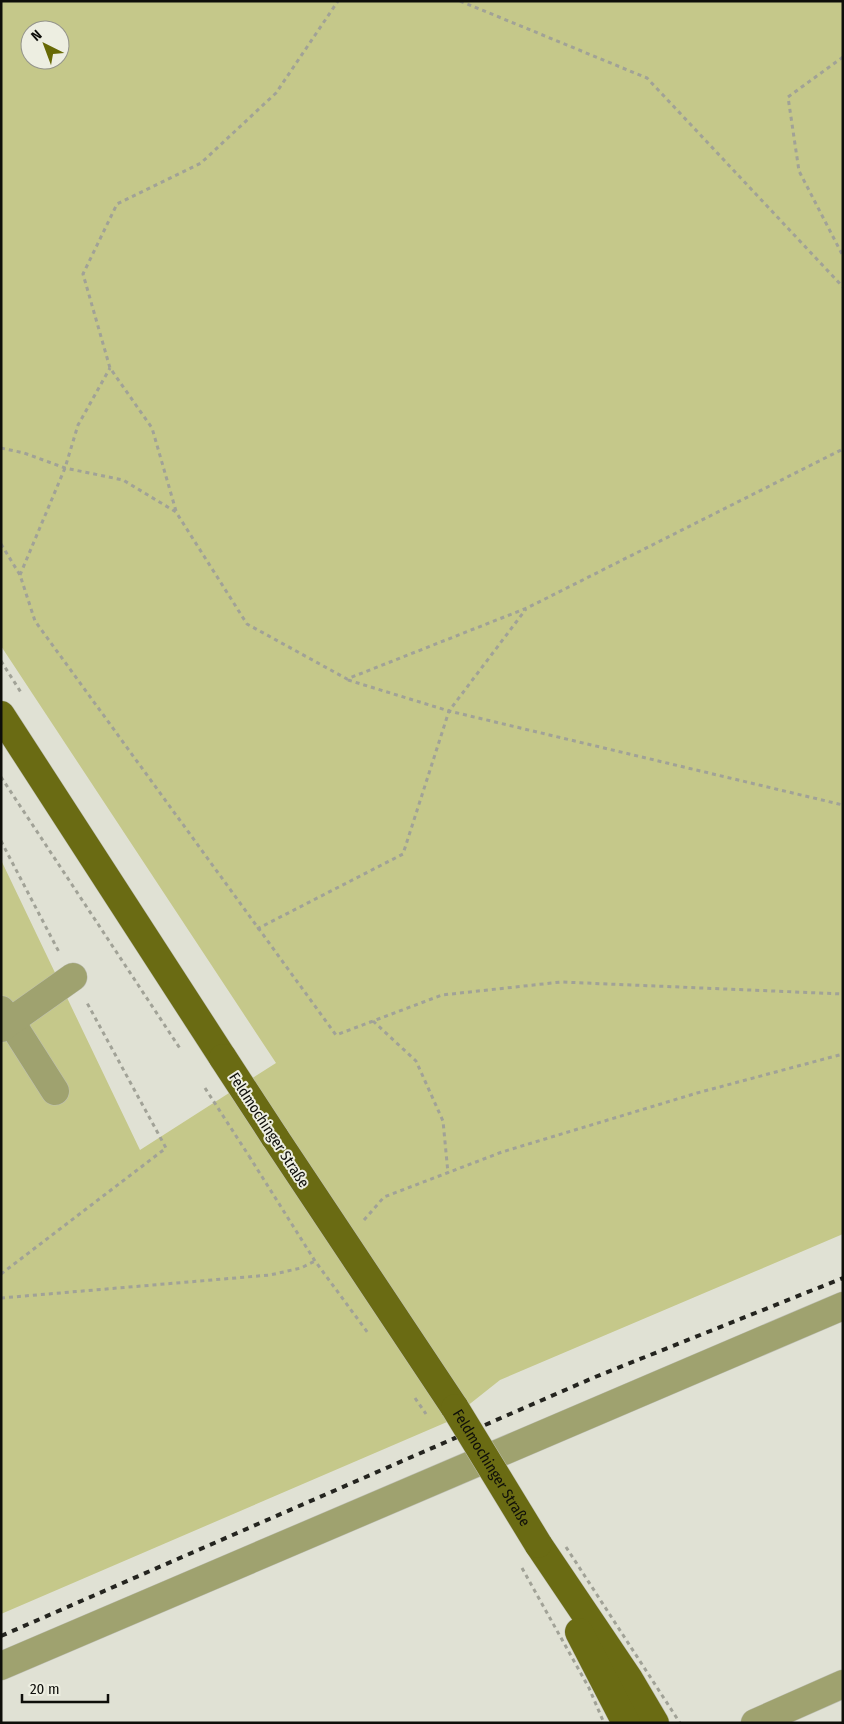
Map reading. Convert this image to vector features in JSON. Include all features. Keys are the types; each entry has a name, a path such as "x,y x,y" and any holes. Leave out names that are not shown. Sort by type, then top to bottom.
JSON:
{"main road":[{"name":"Feldmochinger Straße","path":"1,715 274,1136 455,1408 549,1541 655,1723"},
{"name":"Feldmochinger Straße","path":"549,1541 569,1614 626,1723"}],"lane":[{"path":"55,1090 5,1020 73,977"},
{"path":"1,1666 843,1306"},
{"path":"755,1723 843,1684"}],"path":[{"path":"338,1 276,93 201,163 117,204 83,274 110,368 152,428 176,512 247,624 347,679 448,711 843,805"},
{"path":"460,1 647,78 843,287"},
{"path":"843,56 788,98 799,171 843,256"},
{"path":"20,574 65,468 78,425 110,368"},
{"path":"1,448 24,453 65,468 123,480 176,512"},
{"path":"347,679 527,608 843,449"},
{"path":"1,544 20,574 35,622 336,1035 442,994 561,982 843,994"},
{"path":"257,929 403,854 448,711 527,608"},
{"path":"1,777 182,1052"},
{"path":"373,1021 416,1061 442,1121 448,1173"},
{"path":"364,1220 384,1197 502,1152 687,1096 843,1054"},
{"path":"1,1298 270,1275 301,1268 315,1261 203,1084"},
{"path":"1,1274 166,1148"},
{"path":"549,1541 680,1723"}],"green space":[{"path":"1,1 843,1 843,1234 500,1380 447,1422 1,1614 1,860 140,1150 276,1063 1,646"}],"railway":[{"path":"1,1636 595,1377 843,1278"}]}
